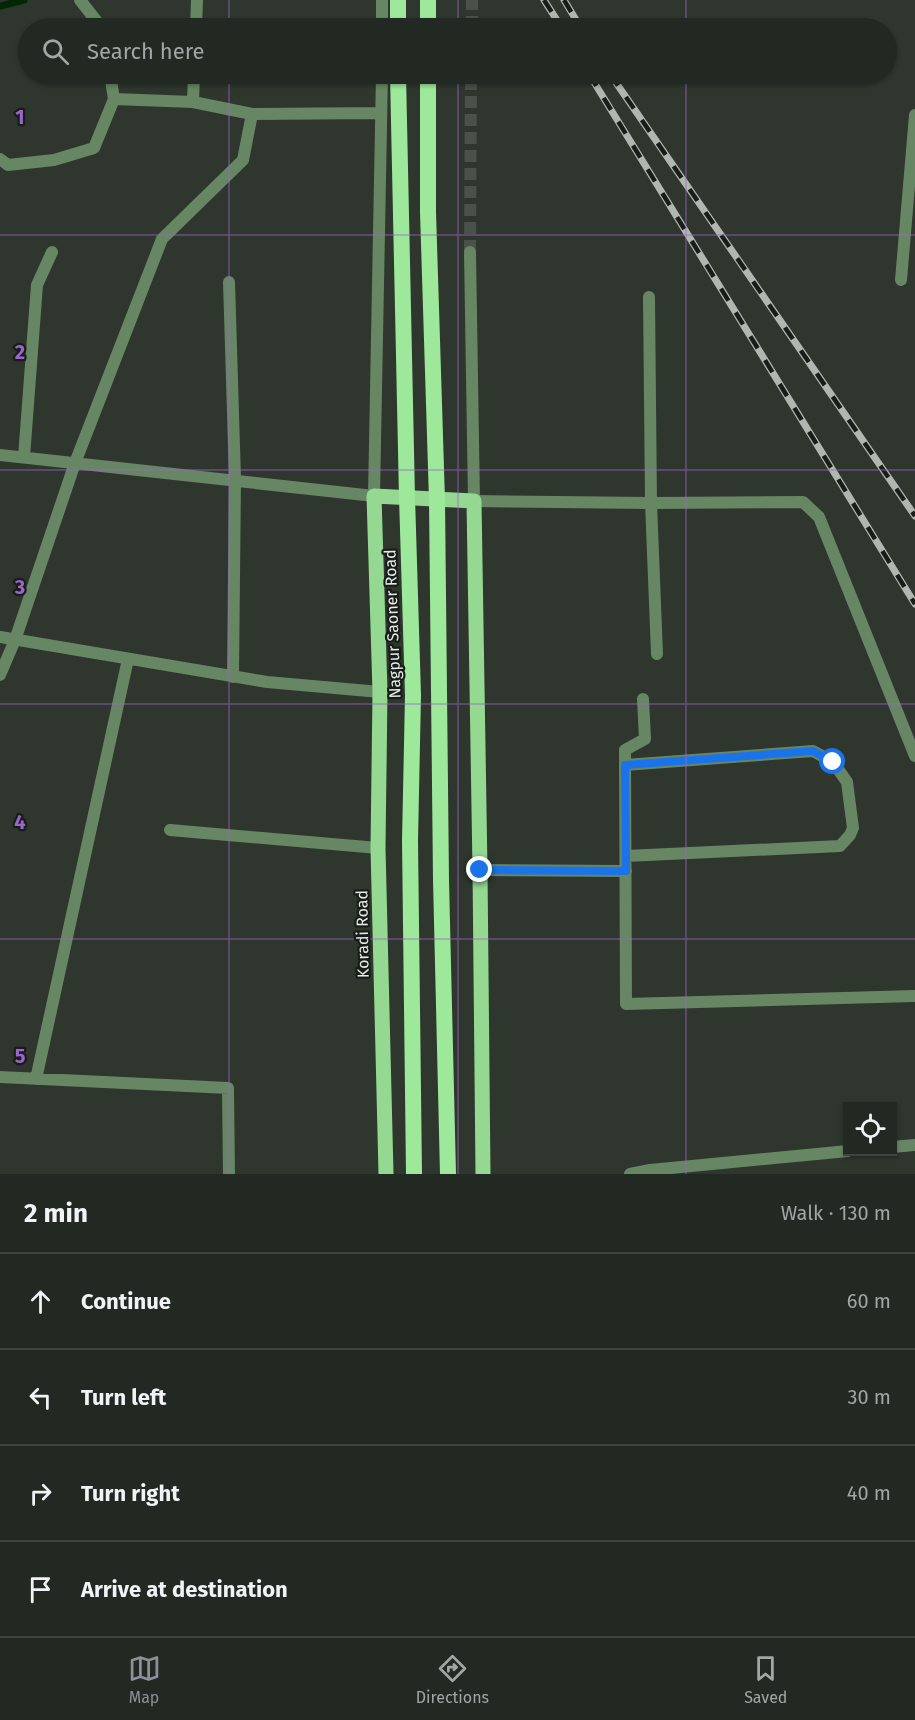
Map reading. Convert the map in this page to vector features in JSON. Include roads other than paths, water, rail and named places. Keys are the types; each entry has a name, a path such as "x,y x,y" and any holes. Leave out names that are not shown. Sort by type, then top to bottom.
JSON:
{"highway":[{"path":"398,0 398,18"},
{"path":"428,0 428,18"},
{"name":"Nagpur Saoner Road","path":"398,84 404,402 413,695 410,841 414,1174"},
{"path":"428,84 428,212 437,500 441,868 448,1174"}],"main road":[{"path":"374,496 474,501 483,1174"},
{"name":"Koradi Road","path":"374,496 380,692 378,848 386,1174"}],"street":[{"path":"80,0 94,18"},
{"path":"196,18 197,0"},
{"path":"382,0 382,18"},
{"path":"0,159 8,165 54,160 94,148 114,99 112,84"},
{"path":"193,102 194,84"},
{"path":"0,455 374,496 382,84"},
{"path":"114,99 193,102 252,114 381,113"},
{"path":"0,675 15,640 75,463 162,239 243,160 252,114"},
{"path":"901,280 915,115"},
{"path":"24,457 37,285 52,252"},
{"path":"470,252 474,501 802,502 819,517 915,756"},
{"path":"229,282 235,479 233,677"},
{"path":"649,297 651,503 657,654"},
{"path":"0,637 267,682 380,692"},
{"path":"36,1079 128,659"},
{"path":"643,699 645,739 625,750 626,1004 915,996"},
{"path":"625,765 813,751 833,762 847,782 853,828 840,846 626,856"},
{"path":"170,830 378,848"},
{"path":"480,870 626,871"},
{"path":"0,1077 228,1088 229,1174"},
{"path":"897,1147 915,1145"},
{"path":"630,1174 650,1170 843,1151"}],"waterway":[{"path":"0,6 24,0"}],"tunnel":[{"path":"472,0 472,18"},
{"path":"470,252 471,84"}],"railway":[{"path":"544,0 556,18"},
{"path":"564,0 575,18"},
{"path":"595,84 915,604"},
{"path":"617,84 915,516"}]}
